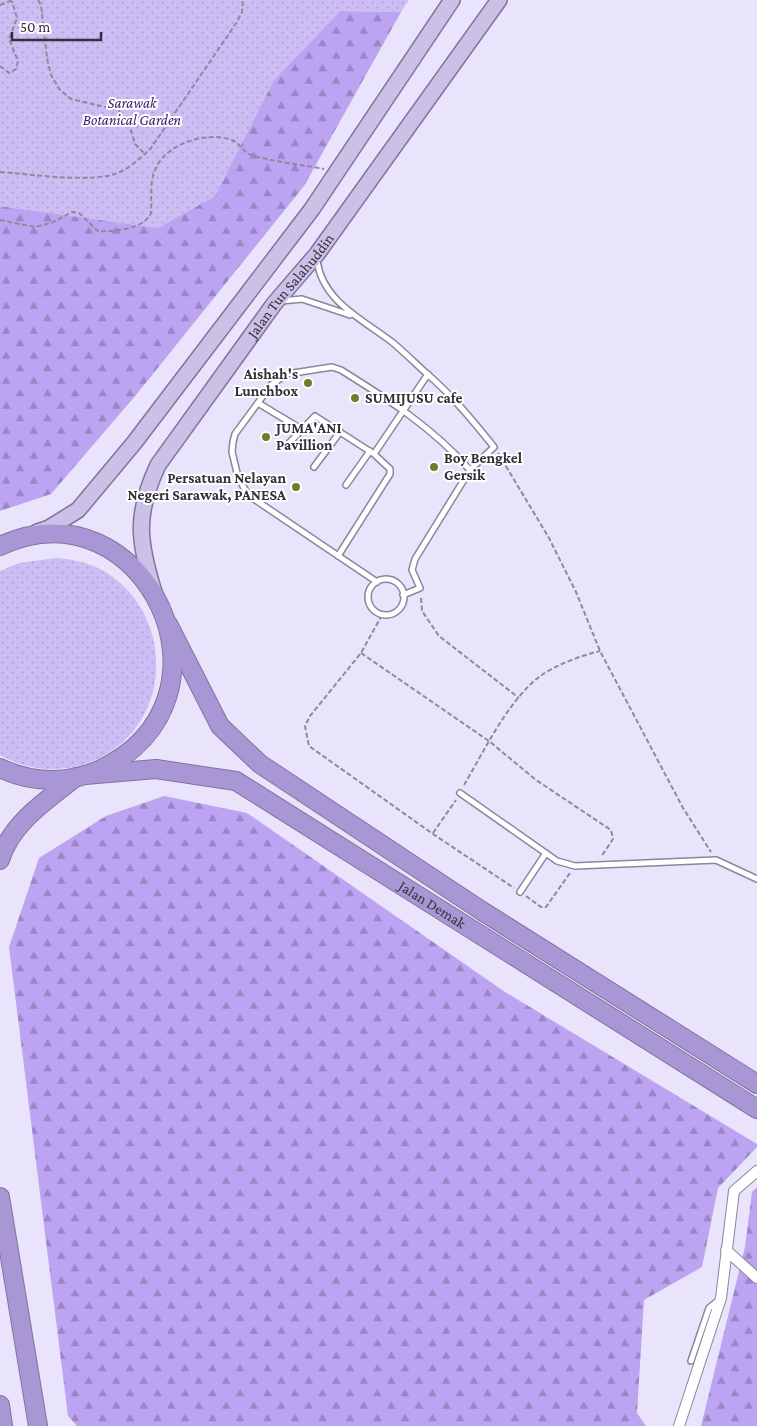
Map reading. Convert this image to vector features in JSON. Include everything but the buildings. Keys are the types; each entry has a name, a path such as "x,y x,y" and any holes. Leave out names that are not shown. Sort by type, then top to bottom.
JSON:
{"highway":[{"path":"0,860 3,849 14,832 30,815 81,776 123,756 139,742 158,717 166,697 172,666 172,645 168,624 154,593 128,562 93,542 54,535 7,543"},
{"name":"Jalan Demak","path":"168,624 220,726 260,764 482,911 757,1084"},
{"name":"Jalan Demak","path":"0,768 39,779 156,769 236,781 757,1109"},
{"path":"0,1197 38,1426"},
{"path":"0,1405 3,1426"}],"main road":[{"name":"Jalan Tun Salahuddin","path":"7,543 58,523 78,510 88,499 312,209 452,0"},
{"name":"Jalan Tun Salahuddin","path":"154,593 145,563 141,538 142,510 147,489 163,458 274,304 316,254 499,0"}],"street":[{"path":"679,1426 721,1298 734,1191 757,1171"},
{"path":"726,1250 757,1278"}],"lane":[{"path":"316,254 319,274 326,287 353,316 391,342 428,374 459,404 494,447 470,470 415,559 412,570 420,588 404,595"},
{"path":"274,304 302,299 353,316"},
{"path":"377,582 248,495 242,486 232,452 235,434 276,380 287,374 332,367 403,409 442,439 470,470"},
{"path":"346,485 428,374"},
{"path":"258,403 301,430"},
{"path":"289,443 315,416 372,452 389,466 390,474 338,556"},
{"path":"314,467 340,432"},
{"path":"394,581 404,595 402,606 393,614 382,615 376,613 369,603 369,591 377,582 394,581"},
{"path":"460,793 558,861 575,866 716,860 757,879"},
{"path":"520,892 546,853"},
{"path":"691,1361 709,1308 721,1298"}],"path":[{"path":"38,0 41,5 47,58 52,75 60,90 71,99 118,110 129,124 135,144 145,154"},
{"path":"0,172 105,176 120,173 145,154 237,22 242,12 243,0"},
{"path":"0,5 12,1 17,18 9,39 18,61 16,69 9,73 0,66"},
{"path":"0,220 35,227 50,223 72,212 79,213 98,231 141,224 150,218 152,213 152,179 156,168 163,157 195,138 220,137 234,141 250,154 337,171"},
{"path":"494,447 549,538 576,592 600,651 683,808 716,860"},
{"path":"420,588 422,611 439,636 519,698"},
{"path":"382,615 361,653 304,726 309,746 433,834 541,907 546,907 575,866"},
{"path":"433,834 460,793 489,741 519,698 539,677 563,664 600,651"},
{"path":"361,653 489,741 536,780 611,830 613,839 596,864"}],"green space":[{"name":"Sarawak Botanical Garden","path":"0,0 409,0 401,12 340,11 274,80 215,196 158,228 0,206"},
{"path":"340,11 401,12 304,186 136,395 51,494 0,511 0,206 158,228 215,196 274,80"},
{"path":"56,558 78,561 100,569 121,584 138,603 149,625 155,649 156,674 151,698 140,721 124,741 111,751 90,762 74,767 49,769 16,763 0,755 0,571 19,563"},
{"path":"164,796 247,813 505,992 757,1144 757,1147 718,1188 702,1267 644,1300 637,1413 646,1426 77,1426 68,1416 9,947 39,858 106,816"},
{"path":"757,1187 757,1426 701,1426 745,1247 752,1192"}],"place":[{"name":"Aishah's Lunchbox","path":"308,383"},
{"name":"SUMIJUSU cafe","path":"355,398"},
{"name":"JUMA'ANI Pavillion","path":"266,437"},
{"name":"Boy Bengkel Gersik","path":"434,467"},
{"name":"Persatuan Nelayan Negeri Sarawak, PANESA","path":"296,487"}]}
